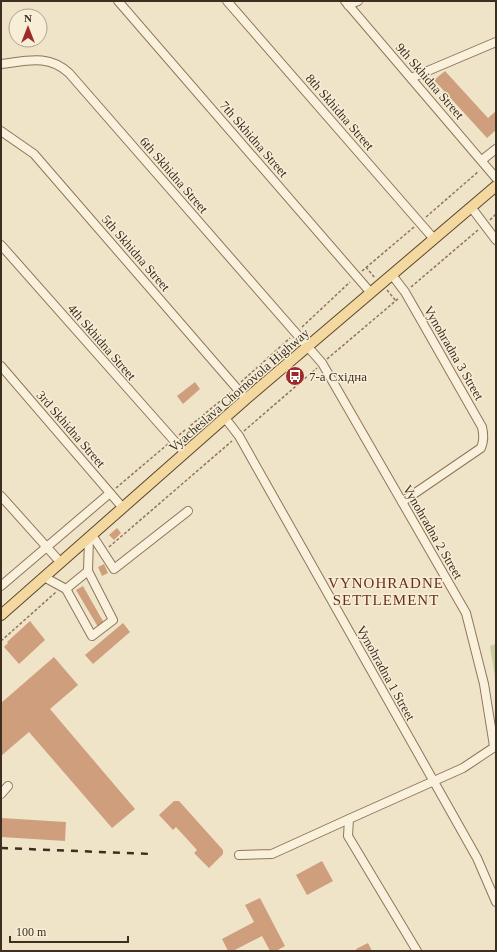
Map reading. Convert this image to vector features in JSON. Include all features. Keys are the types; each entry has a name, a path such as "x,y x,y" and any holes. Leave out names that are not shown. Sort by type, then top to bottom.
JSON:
{"main road":[{"name":"Vyacheslava Chornovola Highway","path":"1,615 246,399 496,186"}],"street":[{"name":"7th Skhidna Street","path":"118,1 371,293"},
{"name":"8th Skhidna Street","path":"228,1 434,239"},
{"path":"347,3 358,1"},
{"name":"9th Skhidna Street","path":"347,3 496,178"},
{"path":"411,78 496,42"},
{"name":"6th Skhidna Street","path":"1,64 37,60 49,61 60,65 69,73 308,347"},
{"name":"5th Skhidna Street","path":"1,131 34,154 246,399"},
{"path":"484,163 496,149"},
{"path":"471,207 496,240"},
{"name":"4th Skhidna Street","path":"1,246 185,453"},
{"name":"Vynohradna 3 Street","path":"392,275 405,292 482,427 483,440 481,448 402,502"},
{"name":"Vynohradna 2 Street","path":"308,347 322,363 469,622 484,684 495,746"},
{"name":"3rd Skhidna Street","path":"1,366 123,508"},
{"name":"Vynohradna 1 Street","path":"225,418 239,436 477,858 496,902"},
{"path":"1,586 110,493"},
{"path":"1,496 61,563"},
{"path":"90,537 114,569 188,511"},
{"path":"44,577 65,588 92,636 113,620 88,571 90,537"},
{"path":"65,588 88,571"},
{"path":"239,855 272,854 462,768 495,746"},
{"path":"1,794 8,786"},
{"path":"349,819 348,836 417,951"}],"path":[{"path":"420,222 484,163"},
{"path":"103,553 322,363 485,225"},
{"path":"366,267 376,278"},
{"path":"387,290 396,301"},
{"path":"330,301 332,305"},
{"path":"295,376 300,383"},
{"path":"110,493 173,440"},
{"path":"1,641 65,588"}],"green space":[{"path":"496,644 496,683 490,646"}],"building":[{"path":"445,71 488,118 496,111 496,130 487,138 434,80"},
{"path":"195,382 200,389 183,404 177,396"},
{"path":"117,528 121,533 114,540 109,535"},
{"path":"104,564 108,573 102,576 98,567"},
{"path":"83,586 104,623 98,627 76,590"},
{"path":"30,621 45,640 19,664 4,647 8,643 7,642"},
{"path":"123,623 130,632 93,664 85,655"},
{"path":"54,657 78,685 50,709 135,809 112,828 29,732 1,756 1,703"},
{"path":"174,801 179,801 223,850 223,854 209,868 194,853 197,850 176,827 173,830 159,815"},
{"path":"1,818 66,822 65,841 1,837"},
{"path":"322,861 333,881 307,895 296,875"},
{"path":"260,898 285,946 276,951 270,951 262,936 233,951 228,951 222,939 254,922 245,905"},
{"path":"368,943 372,951 357,951 356,949"}],"railway":[{"path":"1,848 151,854"}],"place":[{"name":"7-а Східна","path":"295,376"}],"district":[{"name":"VYNOHRADNE SETTLEMENT","path":"386,592"}]}
